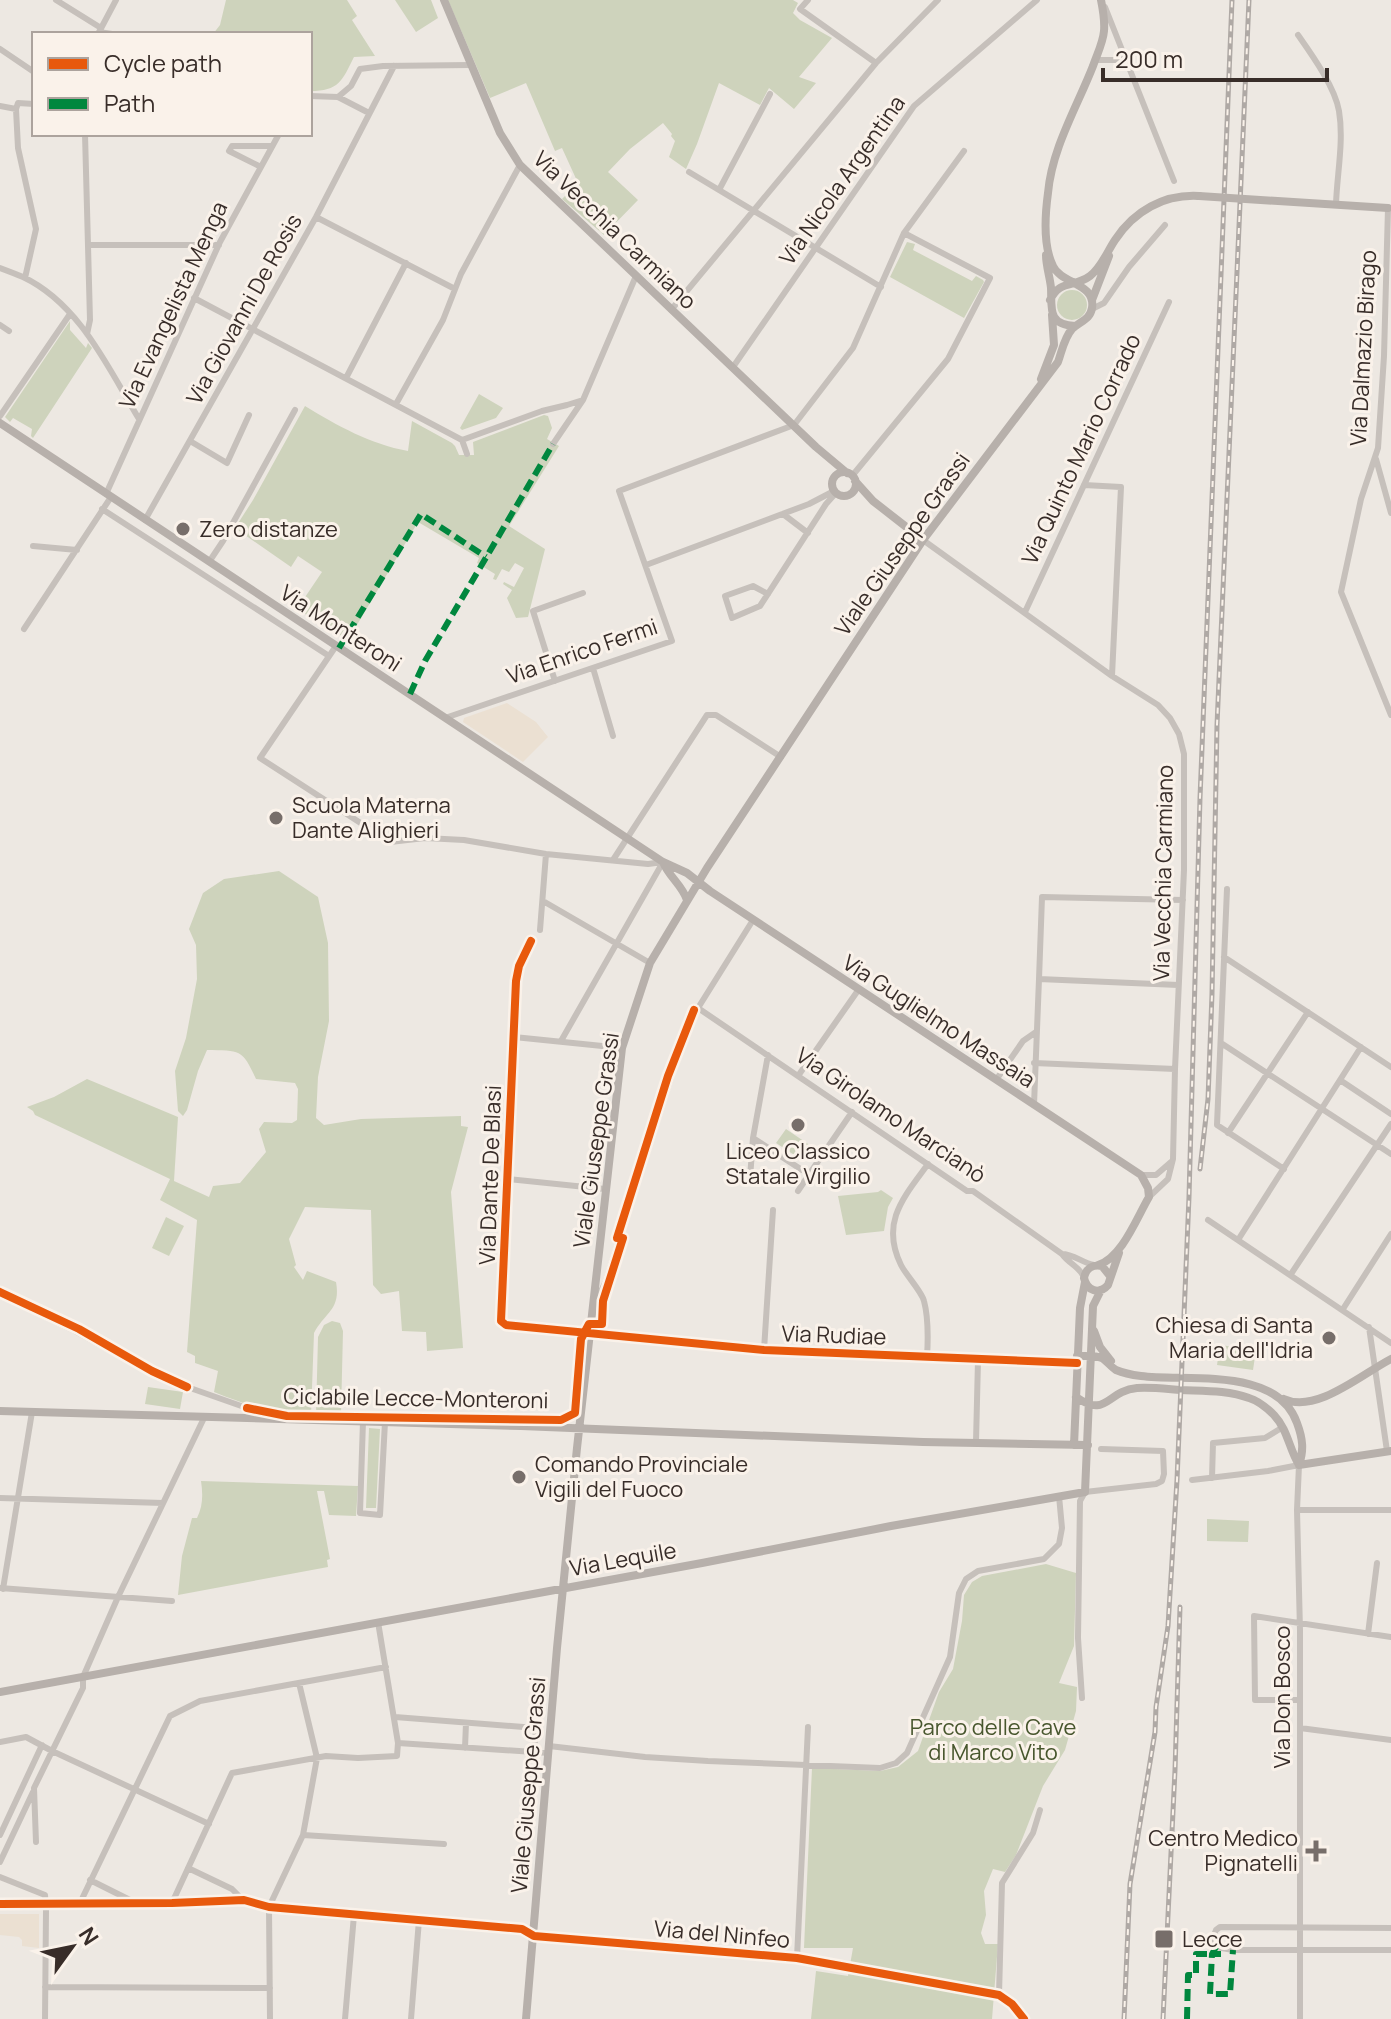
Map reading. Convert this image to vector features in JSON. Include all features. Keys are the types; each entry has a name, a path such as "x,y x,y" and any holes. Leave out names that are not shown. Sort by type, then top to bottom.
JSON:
{"main road":[{"name":"Via Vecchia Carmiano","path":"444,0 500,133 520,165 816,447 852,477 873,501 923,540"},
{"name":"Viale Giuseppe Grassi","path":"1039,385 1054,345 1051,288 1045,252 1048,193 1055,157 1104,31 1102,0"},
{"path":"1050,300 1060,287 1076,284 1092,275 1124,227 1135,217 1160,201 1174,197 1389,208"},
{"path":"1047,240 1050,258 1057,272 1084,288 1092,304"},
{"path":"1092,304 1115,240"},
{"name":"Viale Giuseppe Grassi","path":"526,2019 577,1448 605,1189 622,1048 650,963 699,881 923,540 1058,362 1064,341 1075,326 1089,317 1092,304"},
{"path":"1052,314 1067,326 1075,326"},
{"name":"Via Monteroni","path":"0,423 663,862 699,881"},
{"name":"Via Vecchia Carmiano","path":"816,447 826,462 834,492 873,501"},
{"path":"832,480 837,475 852,477 853,492 849,495"},
{"name":"Via Monteroni","path":"663,862 667,872 684,890 687,900"},
{"name":"Via Guglielmo Massaia","path":"699,881 753,920 1141,1175 1148,1193"},
{"path":"1085,1492 1093,1306 1101,1290 1108,1285 1120,1248 1148,1193"},
{"path":"1074,1445 1080,1305 1084,1280 1087,1270 1108,1261 1120,1248"},
{"path":"1096,1265 1106,1269 1110,1276"},
{"path":"1084,1280 1091,1290 1101,1290"},
{"path":"1092,1323 1100,1347 1124,1372"},
{"path":"1077,1359 1092,1356 1103,1358 1117,1370 1140,1376 1250,1384 1298,1404 1313,1402 1391,1359"},
{"path":"1076,1397 1090,1406 1102,1405 1121,1391 1140,1388 1247,1396 1274,1415 1283,1427 1299,1465"},
{"path":"1276,1395 1289,1408 1299,1428 1304,1451 1299,1465"},
{"path":"0,1411 1088,1445"},
{"path":"1299,1465 1389,1451"},
{"name":"Via Lequile","path":"0,1692 1085,1492"}],"street":[{"path":"56,0 100,32 116,0"},
{"path":"808,0 800,9 876,63"},
{"path":"671,310 876,63 938,0"},
{"name":"Via Nicola Argentina","path":"733,367 914,106 1037,0"},
{"path":"1102,0 1174,181"},
{"path":"1298,35 1316,61 1339,109 1336,204"},
{"path":"0,49 32,71"},
{"path":"1095,60 1125,60"},
{"path":"338,97 351,86 360,69 470,65"},
{"name":"Via Giovanni De Rosis","path":"145,520 316,217 394,66"},
{"path":"719,190 770,94"},
{"path":"312,96 338,97 369,113"},
{"path":"25,278 36,229 18,148 16,109 18,103 32,104"},
{"path":"0,106 16,109"},
{"path":"85,136 90,320 87,334"},
{"name":"Via Evangelista Menga","path":"24,629 102,509 194,298 278,136"},
{"path":"261,167 229,151 232,146 272,146"},
{"path":"794,425 853,348 904,233 964,151"},
{"path":"396,404 443,320 461,274 520,165"},
{"path":"689,172 881,287"},
{"name":"Via Dalmazio Birago","path":"1389,208 1384,356 1375,458 1361,499 1341,592 1391,715"},
{"path":"316,217 455,289"},
{"name":"Viale Giuseppe Grassi","path":"1092,304 1104,303 1129,267 1165,225"},
{"path":"852,477 948,359 990,278 904,233"},
{"path":"88,245 219,245"},
{"path":"346,378 406,263"},
{"path":"0,268 25,278 53,297 70,314 87,334 139,419"},
{"path":"553,444 583,400 636,276"},
{"path":"194,298 462,440 467,454"},
{"name":"Via Quinto Mario Corrado","path":"1025,612 1169,302"},
{"path":"0,416 70,314"},
{"path":"0,325 9,331"},
{"path":"462,440 542,411 583,400"},
{"path":"209,562 295,410"},
{"path":"190,441 227,463 249,415"},
{"name":"Via Enrico Fermi","path":"445,718 672,641 619,491 794,425"},
{"path":"1375,458 1391,513"},
{"path":"1084,485 1121,487 1112,676"},
{"path":"646,565 834,492"},
{"path":"768,594 753,586 725,596 732,618 760,606 768,594 808,533 834,492"},
{"name":"Via Monteroni","path":"102,509 329,656"},
{"path":"783,514 808,533"},
{"name":"Via Vecchia Carmiano","path":"923,540 1112,676 1158,705 1179,734 1184,754 1183,900 1173,1159 1168,1179 1148,1193"},
{"path":"33,546 77,550"},
{"path":"555,681 533,611 583,593"},
{"path":"336,646 260,758 390,842 440,838 546,854 648,864 663,862"},
{"path":"593,668 613,736"},
{"path":"613,860 707,715 716,715 781,757"},
{"path":"540,930 546,854"},
{"path":"561,1041 663,862"},
{"path":"1227,889 1217,1125 1284,1169"},
{"path":"1034,1105 1042,897 1183,900"},
{"path":"543,901 650,963"},
{"path":"594,1305 606,1281 672,1074 698,1008 753,920"},
{"name":"Via Dante De Blasi","path":"531,941 519,966 516,981 501,1321 506,1325 591,1334"},
{"path":"1224,957 1391,1067"},
{"path":"1039,979 1178,985"},
{"path":"798,1076 859,989"},
{"name":"Via Girolamo Marcianò","path":"698,1008 967,1191 973,1191 1062,1254 1080,1269 1084,1280"},
{"path":"1228,1133 1308,1012"},
{"path":"996,1080 1023,1041 1036,1032"},
{"path":"514,1037 622,1048"},
{"path":"1221,1043 1391,1154"},
{"path":"1238,1240 1361,1047"},
{"path":"750,1178 753,1138 768,1055"},
{"path":"1034,1063 1175,1069"},
{"path":"1340,1080 1391,1114"},
{"path":"798,1191 852,1112"},
{"path":"1291,1274 1391,1124"},
{"path":"753,1138 810,1173"},
{"path":"1148,1193 1156,1175 1173,1159"},
{"path":"927,1357 924,1299 899,1262 892,1224 897,1207 928,1164"},
{"path":"1141,1175 1156,1175"},
{"path":"507,1179 605,1189"},
{"path":"764,1350 773,1210"},
{"path":"1208,1220 1391,1343"},
{"path":"1343,1309 1391,1234"},
{"path":"599,1241 618,1243"},
{"name":"Via Girolamo Marcianò","path":"1062,1254 1096,1265"},
{"path":"0,1295 73,1330 156,1376 247,1408 253,1419"},
{"path":"1369,1327 1389,1451"},
{"name":"Via Rudiae","path":"591,1334 764,1350 978,1360 1077,1359"},
{"path":"976,1442 978,1360"},
{"path":"32,1412 1,1588 172,1601"},
{"path":"0,1862 83,1688 83,1677 118,1597 204,1418"},
{"path":"363,1421 360,1513 380,1515 385,1422"},
{"path":"1212,1478 1213,1443 1265,1438 1283,1427"},
{"name":"Via Lequile","path":"1085,1492 1162,1481 1163,1451 1101,1449"},
{"path":"1192,1480 1299,1465"},
{"name":"Via Don Bosco","path":"1299,1465 1300,2019"},
{"path":"1082,1698 1078,1555 1080,1501 1085,1492"},
{"path":"398,1743 534,1753 549,1750 880,1768 896,1763 907,1753 950,1657 959,1593 966,1579 978,1571 1044,1559 1059,1544 1062,1528 1059,1496"},
{"path":"0,1498 163,1503"},
{"path":"1297,1510 1391,1510"},
{"path":"1368,1634 1377,1563"},
{"path":"1300,1700 1255,1700 1254,1616 1391,1637"},
{"path":"172,1903 232,1773 326,1756 397,1756 395,1717 378,1622"},
{"path":"80,1903 170,1716 200,1701 386,1667"},
{"path":"270,2019 269,1907 303,1835 317,1758 299,1683"},
{"path":"395,1717 536,1728 534,1753"},
{"path":"465,1748 466,1723"},
{"path":"797,1958 808,1727"},
{"path":"1300,1728 1391,1740"},
{"path":"0,1742 26,1737 209,1824"},
{"path":"0,1835 42,1745"},
{"path":"34,1788 36,1842"},
{"path":"1024,2019 1012,2004 999,1995 1002,1883 1033,1833 1040,1810"},
{"path":"303,1835 444,1844"},
{"path":"188,1868 232,1889 244,1900"},
{"path":"0,1877 45,1895 45,2019"},
{"path":"90,1880 136,1903"},
{"path":"0,1904 244,1900"},
{"name":"Via del Ninfeo","path":"244,1900 269,1907 522,1929 534,1936 797,1958 999,1995"},
{"path":"345,2019 354,1915"},
{"path":"411,2019 419,1920"},
{"path":"1391,1928 1220,1927 1214,1935 1216,1947 1237,1950 1391,1950"},
{"path":"45,1987 270,1988"}],"green space":[{"path":"226,0 347,0 357,16 352,20 375,56 354,57 334,87 312,91 312,32 215,32 220,25"},
{"path":"395,0 431,0 438,18 416,32"},
{"path":"448,0 793,0 798,3 793,13 800,20 832,38 799,77 816,83 794,109 769,88 760,105 719,83 686,169 669,157 675,141 663,123 630,149 608,172 638,200 604,235 562,199 578,183 562,148 555,151 526,83 490,98"},
{"path":"907,242 915,244 913,250 972,281 976,276 983,280 964,318 890,277"},
{"path":"1072,290 1083,294 1087,305 1083,316 1072,320 1061,316 1057,305 1061,294"},
{"path":"70,321 70,330 86,348 88,343 92,348 33,438 32,429 13,418 10,422 5,417"},
{"path":"479,394 503,408 496,418 462,430 460,428"},
{"path":"305,406 355,433 408,451 412,421 452,443 459,455 474,455 473,442 548,416 552,428 547,439 559,446 509,526 545,549 528,617 516,618 507,598 512,590 503,584 514,587 524,568 515,563 509,572 502,569 496,580 493,579 495,574 477,563 479,558 418,522 348,640 297,609 322,572 298,556 291,567 235,528"},
{"path":"279,871 318,897 328,943 329,1021 318,1077 316,1118 324,1125 361,1119 461,1116 461,1126 468,1127 451,1192 463,1348 427,1351 426,1332 402,1331 399,1291 381,1294 373,1285 371,1210 305,1207 289,1239 294,1267 303,1280 307,1271 336,1282 337,1291 334,1305 314,1333 311,1415 261,1408 214,1392 218,1371 195,1363 195,1356 187,1352 197,1220 160,1200 170,1179 35,1115 27,1107 87,1079 178,1117 174,1181 209,1197 213,1186 240,1183 266,1152 259,1129 264,1122 292,1123 297,1120 298,1089 295,1083 256,1079 239,1053 207,1050 187,1110 183,1116 178,1111 175,1071 186,1038 197,979 196,945 189,929 203,893 224,879"},
{"path":"786,1129 811,1146 802,1160 776,1143"},
{"path":"881,1190 893,1198 888,1207 884,1231 846,1235 838,1196"},
{"path":"166,1217 184,1226 169,1256 152,1248"},
{"path":"332,1321 340,1323 343,1331 341,1414 316,1415 318,1337 324,1325"},
{"path":"1220,1345 1256,1350 1253,1370 1217,1365"},
{"path":"148,1387 183,1392 180,1409 145,1404"},
{"path":"369,1428 380,1429 376,1508 366,1508"},
{"path":"201,1481 358,1486 356,1516 329,1515 324,1491 317,1491 330,1559 327,1560 328,1567 178,1595 182,1556 192,1518 197,1518 201,1504"},
{"path":"1207,1519 1249,1521 1248,1542 1207,1541"},
{"name":"Parco delle Cave di Marco Vito","path":"1046,1564 1076,1573 1074,1646 1059,1683 1077,1687 1076,1711 1065,1750 1043,1786 1016,1855 1005,1872 993,1869 984,1891 986,1915 981,1933 985,1944 998,1944 992,2019 811,2019 816,1971 848,1976 853,1948 804,1948 812,1768 880,1771 898,1767 918,1751 939,1692 953,1669 964,1595 972,1582 982,1576"}],"shaded area":[{"path":"507,703 536,722 548,737 523,762 463,722 464,718"},
{"path":"0,1914 39,1914 39,1948 22,1946 19,1937 0,1935"}],"railway":[{"path":"1124,2019 1130,1884 1155,1732 1168,1626 1177,1480 1232,0"},
{"path":"1200,1169 1208,1099 1217,725 1249,0"},
{"path":"1163,2019 1180,1607"}],"marked path":[{"path":"410,694 425,661 553,444"},
{"path":"339,648 421,514 486,557"},
{"path":"1216,1947 1212,1954 1210,1994 1230,1994 1233,1950"},
{"path":"1187,2019 1188,1975 1196,1975 1196,1954 1221,1954"}],"cycle path":[{"path":"531,941 519,966 516,981 501,1321 506,1325 764,1350 1077,1363"},
{"name":"Ciclabile Lecce-Monteroni","path":"247,1408 287,1416 561,1420 575,1413 581,1339 589,1324 602,1324 603,1301 623,1238 617,1238 668,1076 694,1010"},
{"path":"0,1292 79,1329 152,1371 187,1387"},
{"path":"0,1904 244,1900 269,1907 522,1929 534,1936 797,1958 999,1995 1012,2004 1024,2019"}],"place":[{"name":"Zero distanze","path":"183,529"},
{"name":"Scuola Materna Dante Alighieri","path":"276,818"},
{"name":"Liceo Classico Statale Virgilio","path":"798,1125"},
{"name":"Chiesa di Santa Maria dell'Idria","path":"1329,1338"},
{"name":"Comando Provinciale Vigili del Fuoco","path":"519,1477"},
{"name":"Centro Medico Pignatelli","path":"1316,1851"},
{"name":"Lecce","path":"1164,1939"}]}
